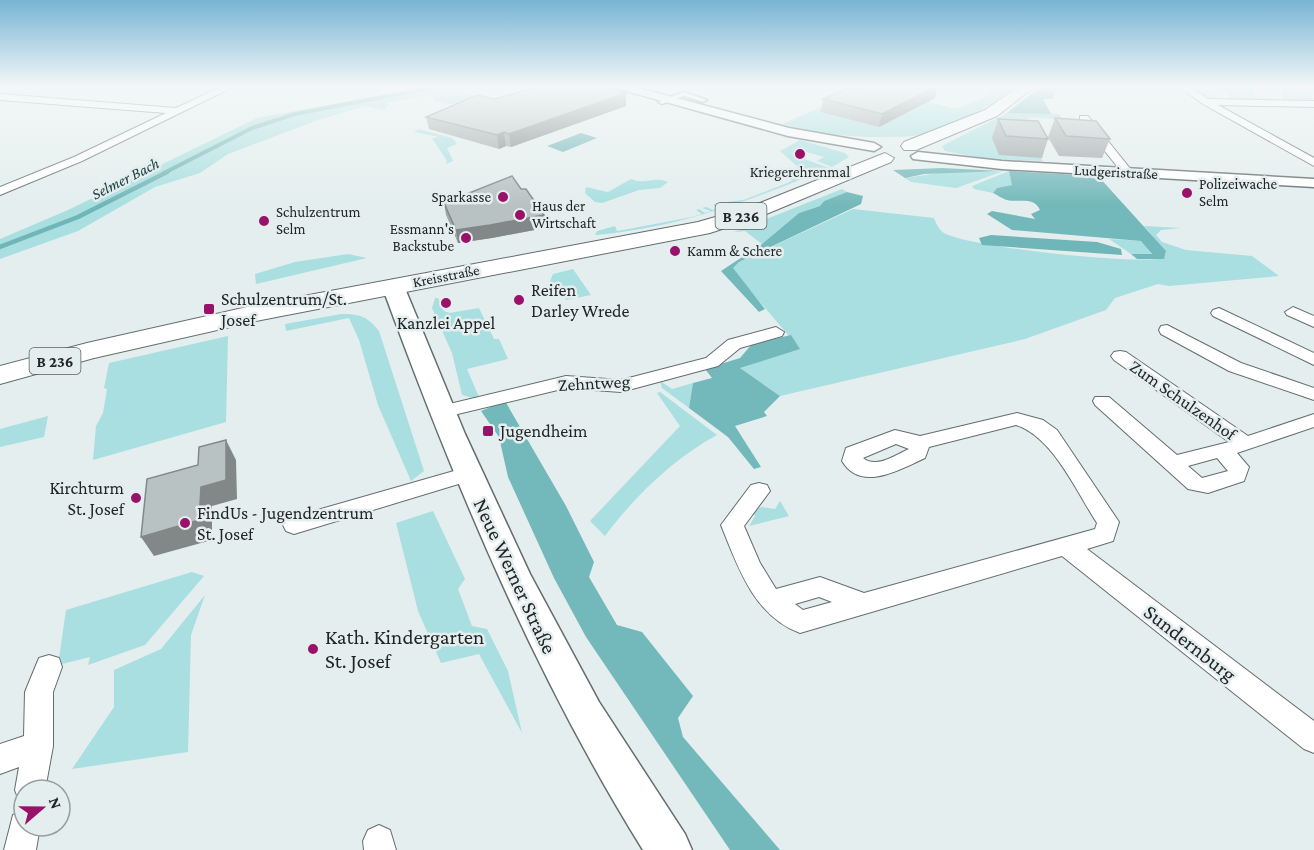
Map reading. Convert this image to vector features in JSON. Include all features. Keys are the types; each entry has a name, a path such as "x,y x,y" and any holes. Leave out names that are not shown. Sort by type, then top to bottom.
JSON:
{"main road":[{"path":"914,151 963,127"},
{"name":"Kreisstraße","path":"0,375 198,327 393,286 727,222 880,152 886,143 914,151"},
{"name":"Neue Werner Straße","path":"393,286 441,412 506,563 544,641 587,720 669,850"}],"street":[{"path":"0,191 78,159 144,127"},
{"path":"767,127 880,152"},
{"path":"1091,127 1128,173"},
{"path":"1250,127 1314,163"},
{"name":"Ludgeristraße","path":"914,151 964,162 1314,183"},
{"path":"1293,312 1314,322"},
{"path":"1219,313 1314,360"},
{"path":"1167,330 1235,367 1314,394"},
{"name":"Zehntweg","path":"441,412 566,382 621,386 712,362 722,357 734,344 776,332"},
{"name":"Zum Schulzenhof","path":"1120,356 1246,444"},
{"name":"Zum Schulzenhof","path":"1102,401 1173,463 1191,482 1204,487 1237,476 1239,467 1222,451"},
{"path":"759,491 732,525 750,567 770,601 820,587 862,603 1105,535 1108,522 1050,435 1036,424 1017,419 920,443"},
{"name":"Zum Schulzenhof","path":"1173,463 1246,444 1314,420"},
{"path":"294,525 468,474"},
{"name":"Sundernburg","path":"1067,547 1314,739"},
{"path":"32,778 38,746 39,692 49,667"},
{"path":"0,759 38,746"}],"shaded area":[{"path":"239,127 300,127 228,154 200,173 155,187 78,231 0,259 0,239 68,210"},
{"path":"792,127 945,127 923,134 897,137 847,136"},
{"path":"980,127 1019,127 1043,161 986,159 945,151 942,146"},
{"path":"419,129 452,138 457,144 447,148 453,161 446,164 447,161 432,138 439,137 414,132"},
{"path":"581,133 597,138 563,152 547,146"},
{"path":"800,140 845,153 849,157 832,167 817,161 824,157 803,151 791,154 829,168 810,176 797,173 795,168 798,167 780,151"},
{"path":"942,168 1004,171 924,174 905,178 893,170"},
{"path":"1009,171 1013,185 997,188 993,193 974,189 972,186"},
{"path":"1009,171 1098,176 1166,251 1164,259 1137,259 1131,254 1152,254 1141,241 1012,230 987,214 992,211 1035,219 1031,214 1040,210 1030,201 1007,200 993,193 997,188 1012,185"},
{"path":"945,172 1001,172 956,188 911,182 905,178"},
{"path":"796,175 807,177 755,197 719,209 713,205 744,200 792,181 790,180"},
{"path":"631,179 668,182 660,188 639,190 602,203 595,202 585,193 586,187 608,192"},
{"path":"842,189 847,192 824,201 820,206 799,213 762,244 745,231 734,232"},
{"path":"847,192 863,196 861,204 739,262 733,268 765,309 759,312 721,271 762,244 799,213 820,206 824,201"},
{"path":"702,208 718,209 703,214 693,217 702,214 696,210 699,209 705,213 711,211"},
{"path":"853,209 934,218 944,233 985,244 1121,259 1164,258 1166,252 1144,226 1181,228 1161,230 1156,235 1162,242 1186,250 1252,256 1279,276 1169,286 1158,284 1115,298 1106,310 1025,339 780,396 740,368 799,348 732,269 739,262"},
{"path":"692,217 650,227 595,235 597,231 615,226 617,231"},
{"path":"991,235 1097,242 1121,249 1122,255 982,245 979,238"},
{"path":"1109,239 1142,241 1152,255 1131,254"},
{"path":"348,254 367,258 256,284 255,274 295,262"},
{"path":"573,269 591,295 566,300 560,290 548,286 553,274"},
{"path":"435,298 438,298 444,311 449,313 479,308 494,339 499,339 508,359 467,369 479,397 462,395 452,353 432,308"},
{"path":"341,314 363,317 379,331 424,471 411,481 378,405 359,340 349,318 286,331 285,324"},
{"path":"791,335 800,349 740,368 780,396 764,412 767,416 735,426 761,467 754,469 728,437 689,408 693,383 712,378 705,369 740,358 752,344"},
{"path":"228,336 226,422 93,460 96,426 103,413 107,389 104,388 109,363"},
{"path":"660,381 672,389 693,383 689,408 662,388"},
{"path":"660,392 717,435 670,467 642,493 605,536 590,521 680,426 657,393"},
{"path":"505,401 566,506 594,562 589,577 617,625 642,632 693,696 678,718 683,737 780,850 730,850 586,637 554,578 508,477 499,437 481,411"},
{"path":"48,416 44,437 0,447 0,429"},
{"path":"780,501 789,516 749,526 755,516 752,510 762,507 775,509"},
{"path":"433,511 465,579 458,589 472,626 487,629 508,671 522,733 479,654 441,663 418,611 396,523"},
{"path":"192,572 204,576 145,645 88,665 90,657 58,665 66,610"},
{"path":"205,595 191,635 188,752 72,769 114,707 114,670 161,649"}],"building":[{"path":"464,127 530,127 509,134 504,132 497,135"},
{"path":"1002,127 1041,127 1048,139 1006,136"},
{"path":"1060,127 1100,127 1110,139 1066,136"},
{"path":"512,176 521,189 526,189 544,215 456,230 444,203"},
{"path":"226,440 226,480 201,487 199,520 141,537 147,479 198,465 199,447"}],"waterway":[{"name":"Selmer Bach","path":"164,173 256,127"},
{"name":"Selmer Bach","path":"0,247 78,217 167,172"}],"place":[{"name":"Kriegerehrenmal","path":"800,154"},
{"name":"Polizeiwache Selm","path":"1187,193"},
{"name":"Sparkasse","path":"503,197"},
{"name":"Haus der Wirtschaft","path":"520,215"},
{"name":"Schulzentrum Selm","path":"264,221"},
{"name":"Essmann's Backstube","path":"466,238"},
{"name":"Kamm & Schere","path":"675,251"},
{"name":"Reifen Darley Wrede","path":"519,300"},
{"name":"Kanzlei Appel","path":"446,303"},
{"name":"Schulzentrum/St. Josef","path":"209,309"},
{"name":"Jugendheim","path":"488,431"},
{"name":"Kirchturm St. Josef","path":"136,498"},
{"name":"FindUs - Jugendzentrum St. Josef","path":"185,523"},
{"name":"Kath. Kindergarten St. Josef","path":"313,649"}]}
